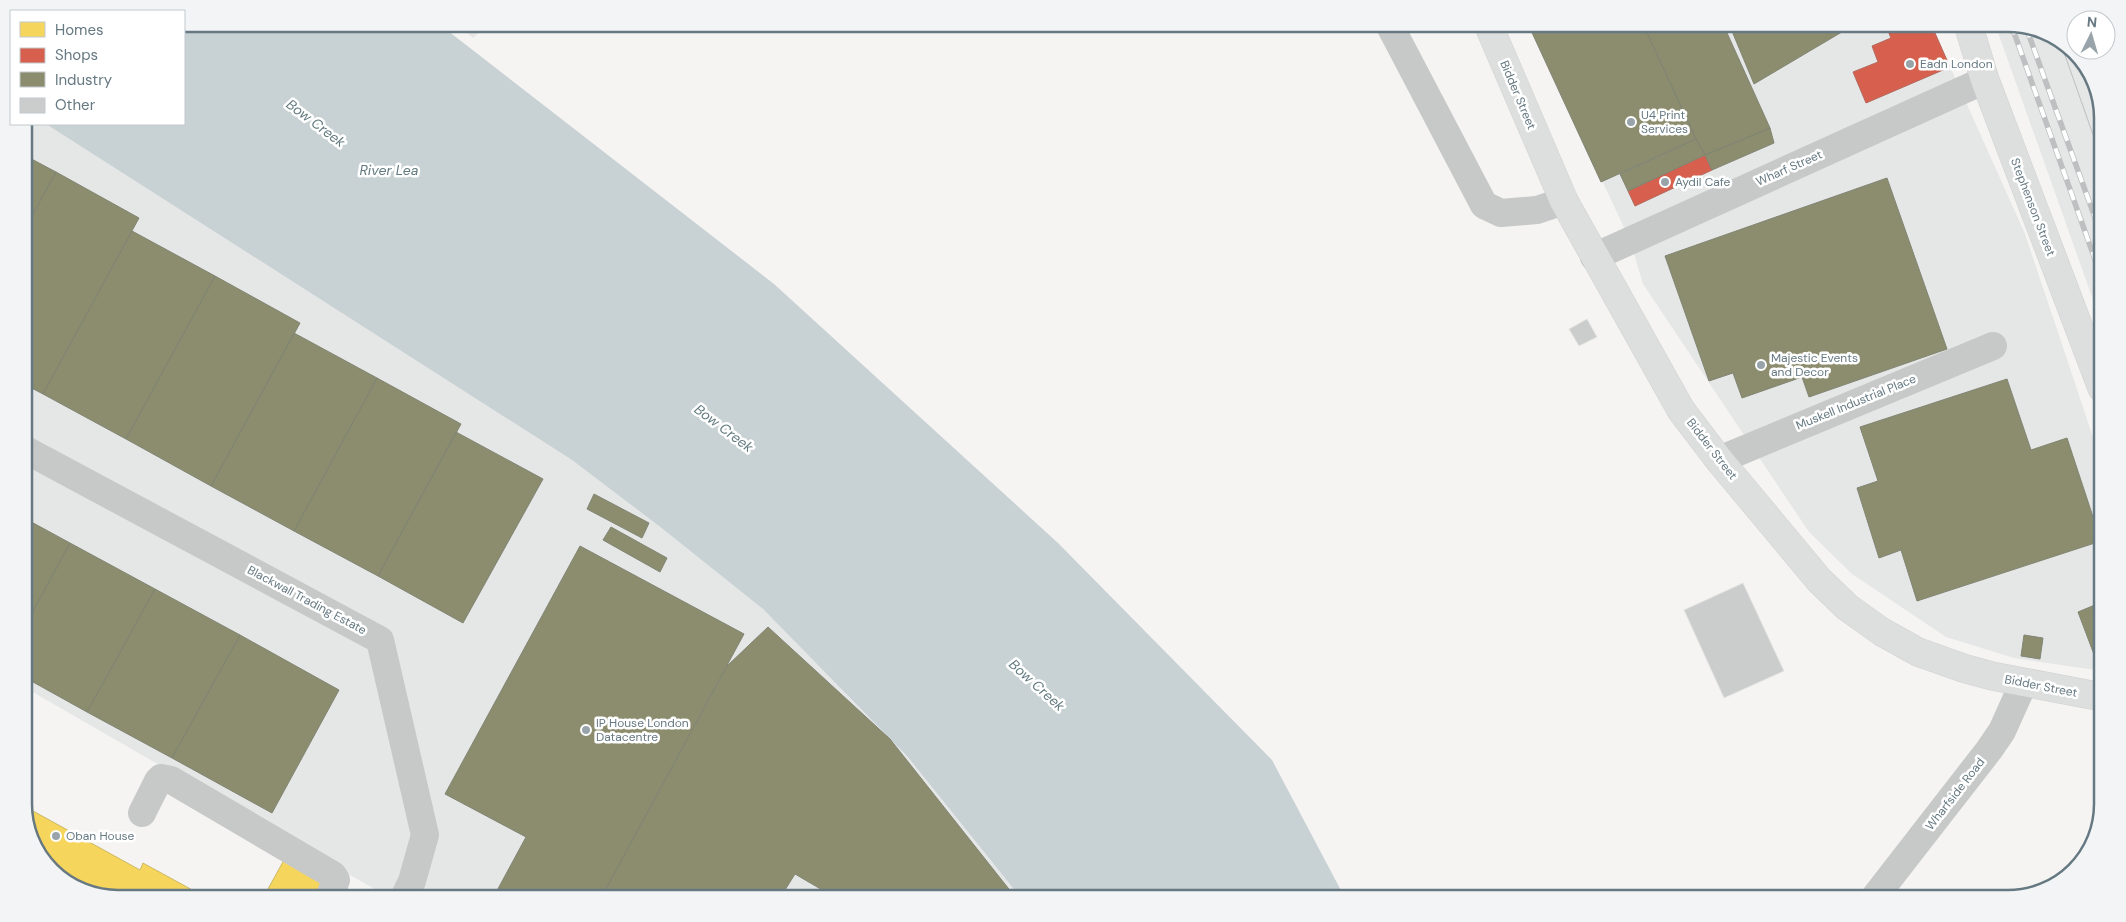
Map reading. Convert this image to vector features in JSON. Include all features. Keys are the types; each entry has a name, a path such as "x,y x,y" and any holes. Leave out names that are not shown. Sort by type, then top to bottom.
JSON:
{"main road":[{"name":"Bidder Street","path":"1491,32 1564,202 1681,410 1719,460 1819,580 1847,607 1882,632 1918,652 1963,668 2094,695"},
{"name":"Stephenson Street","path":"1970,32 1985,80 2093,365"}],"street":[{"path":"1393,32 1484,206 1501,213 1538,210 1564,202"},
{"name":"Wharf Street","path":"1594,257 1985,80"},
{"name":"Muskell Industrial Place","path":"1719,460 1993,346"},
{"name":"Blackwall Trading Estate","path":"33,454 380,640 425,835 408,889"},
{"name":"Wharfside Road","path":"1881,889 1976,768 2008,720 2024,682"},
{"path":"142,813 158,781 166,778 333,875 336,880 332,889"}],"shaded area":[{"path":"466,32 479,32 473,38"},
{"path":"1532,32 1935,32 2025,234 2093,439 2094,670 2014,658 1946,637 1852,574 1809,532 1643,284 1630,240"},
{"path":"1998,32 2025,34 2041,39 2060,50 2066,56 2066,60 2070,60 2082,75 2092,101 2093,300"},
{"path":"33,125 48,125 572,460 659,526 763,609 907,756 1014,889 374,889 33,692"}],"water":[{"name":"River Lea","path":"185,32 449,32 774,284 1058,543 1272,760 1340,889 1014,889 907,756 763,609 572,460 48,125 185,125"}],"building: Homes":[{"name":"Oban House","path":"33,811 140,870 143,863 191,889 118,889 101,888 85,883 66,872 50,856 41,842 34,821"},
{"path":"284,860 326,884 323,889 268,889"}],"building: Shops":[{"name":"Eadn London","path":"1888,32 1935,32 1950,67 1866,103 1853,72 1878,62 1872,46 1891,38"},
{"path":"1705,155 1712,170 1635,206 1628,191"}],"building: Industry":[{"path":"1532,32 1647,32 1696,139 1601,182"},
{"path":"1647,32 1727,32 1770,128 1705,155"},
{"path":"1732,32 1842,32 1754,84"},
{"path":"1770,128 1774,143 1712,170 1705,155"},
{"path":"1696,139 1705,155 1628,191 1620,174"},
{"path":"33,160 56,172 33,214"},
{"path":"56,172 139,218 43,394 33,389 33,214"},
{"path":"1887,178 1947,349 1809,397 1802,377 1742,398 1733,373 1709,381 1665,256"},
{"path":"132,231 215,276 126,439 43,394"},
{"path":"215,276 300,323 211,486 126,439"},
{"path":"294,333 377,378 294,531 211,486"},
{"path":"377,378 461,424 378,576 294,531"},
{"path":"2007,379 2031,450 2067,438 2094,519 2094,543 1917,601 1901,550 1879,558 1857,488 1878,481 1860,427"},
{"path":"456,432 543,479 463,623 378,576"},
{"path":"594,494 649,523 642,538 587,509"},
{"path":"33,523 70,543 33,611"},
{"path":"611,527 667,558 660,572 603,540"},
{"path":"70,543 155,589 87,712 33,682 33,611"},
{"name":"IP House London Datacentre","path":"580,546 744,634 606,889 498,889 526,837 445,794"},
{"path":"155,589 240,635 172,758 87,712"},
{"path":"2094,605 2094,654 2078,612"},
{"path":"768,627 890,739 1009,889 821,889 795,874 786,889 606,889 727,666"},
{"path":"240,635 339,690 272,813 172,758"},
{"path":"2024,635 2043,638 2040,659 2021,656"}],"building: Other":[{"path":"1587,319 1597,337 1579,346 1569,329"},
{"path":"1743,583 1784,671 1724,698 1684,610"}],"tram line":[{"path":"2065,55 2093,135"}],"railway":[{"path":"2014,33 2093,254"},
{"path":"2029,35 2093,213"}],"place":[{"name":"Eadn London","path":"1910,64"},
{"name":"U4 Print Services","path":"1631,122"},
{"name":"Aydil Cafe","path":"1665,182"},
{"name":"Majestic Events and Decor","path":"1761,365"},
{"name":"IP House London Datacentre","path":"586,730"},
{"name":"Oban House","path":"56,836"}],"water label":[{"name":"Bow Creek","path":"316,123"},
{"name":"Bow Creek","path":"724,428"},
{"name":"Bow Creek","path":"1037,685"}]}
